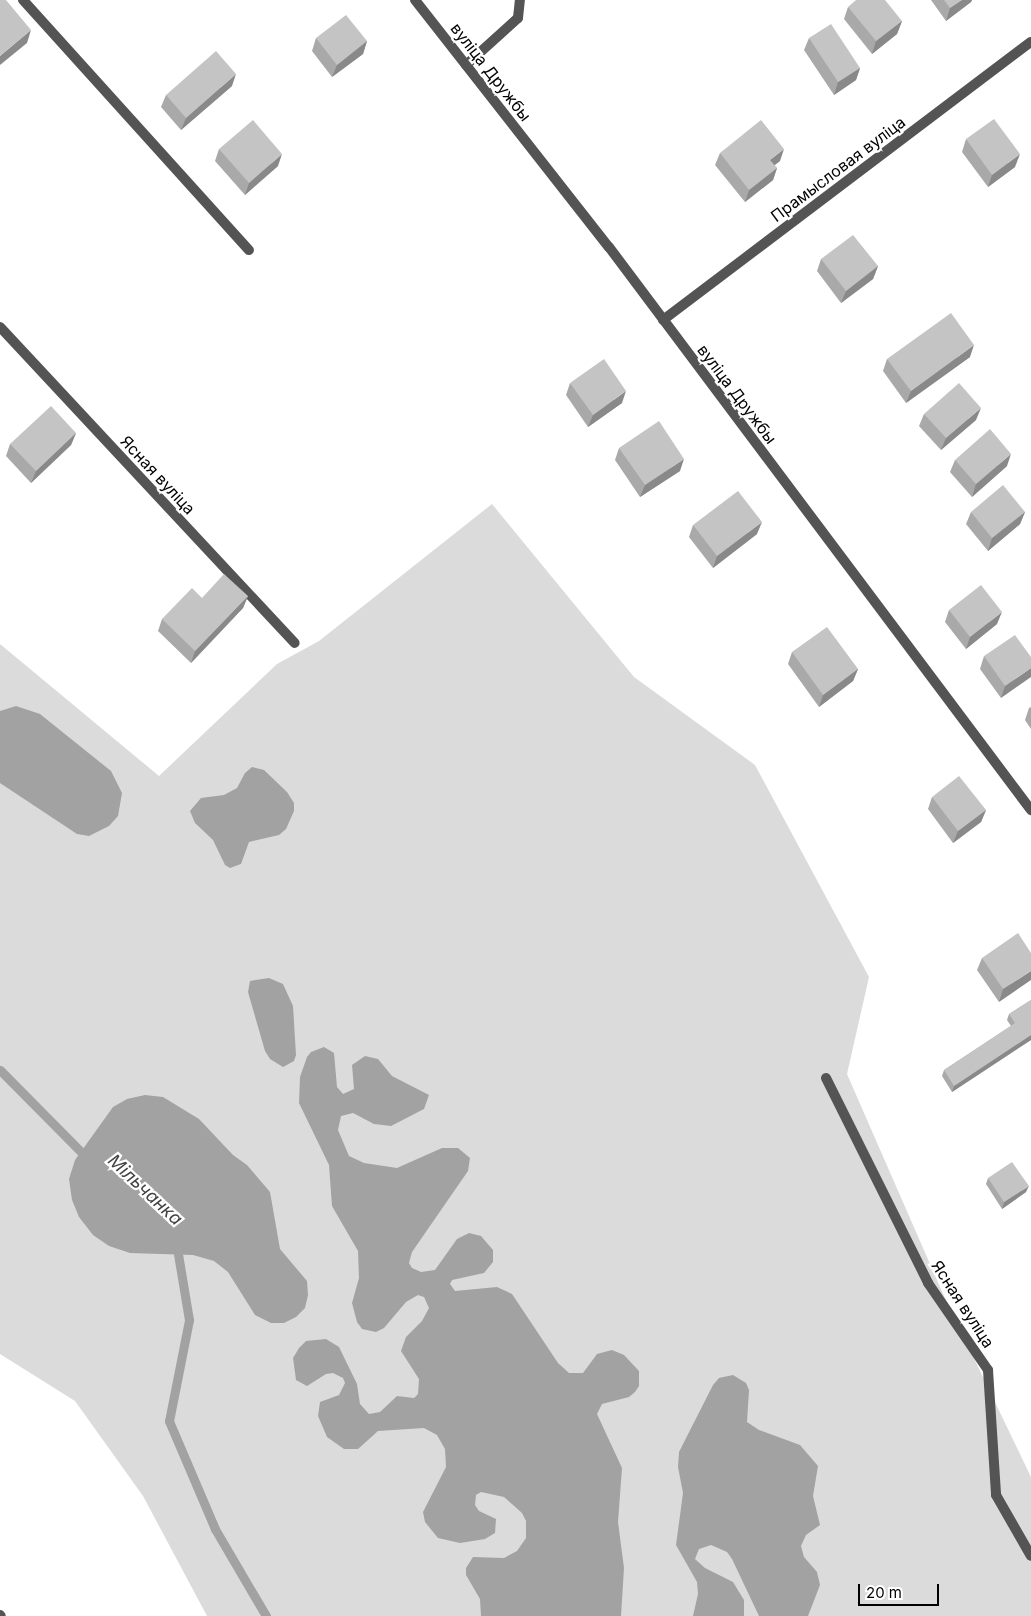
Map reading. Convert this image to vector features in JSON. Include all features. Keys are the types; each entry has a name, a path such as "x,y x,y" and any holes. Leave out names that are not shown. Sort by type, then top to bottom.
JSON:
{"street":[{"path":"22,0 250,250"},
{"name":"вуліца Дружбы","path":"415,0 663,320 1031,810"},
{"path":"466,65 518,18 520,0"},
{"name":"Прамысловая вуліца","path":"663,320 1031,42"},
{"name":"Ясная вуліца","path":"0,327 295,643"},
{"name":"Ясная вуліца","path":"826,1078 928,1283 988,1370 996,1495 1031,1556"}],"shaded area":[{"path":"492,504 634,677 755,765 869,977 847,1074 944,1296 1031,1477 1031,1616 207,1616 143,1496 75,1401 0,1354 0,644 159,776 277,664 319,641"}],"water":[{"path":"16,706 40,714 111,771 122,793 118,816 109,826 89,836 77,834 0,783 0,711"},
{"path":"252,767 264,770 287,792 294,803 294,811 286,829 279,835 249,842 241,864 230,868 225,865 213,840 195,823 190,811 201,798 224,795 237,788 245,773"},
{"path":"269,978 283,984 293,1006 296,1055 294,1061 283,1067 270,1059 265,1051 248,992 250,981"},
{"path":"324,1047 334,1053 337,1087 343,1094 354,1089 352,1065 365,1056 378,1059 392,1076 429,1095 424,1109 391,1126 374,1124 353,1113 341,1116 338,1130 349,1156 364,1163 397,1168 442,1148 458,1148 470,1158 468,1171 412,1252 409,1263 412,1268 421,1272 435,1270 457,1239 469,1233 481,1236 493,1250 493,1262 484,1273 452,1280 450,1284 455,1291 497,1287 512,1294 558,1363 569,1373 583,1373 597,1354 612,1350 624,1355 639,1371 639,1386 635,1392 629,1397 602,1404 597,1414 622,1468 618,1522 624,1568 621,1616 481,1616 480,1599 466,1575 466,1568 473,1557 504,1558 517,1551 526,1538 526,1521 522,1513 504,1497 481,1492 476,1495 475,1505 479,1511 496,1519 495,1533 485,1539 460,1543 438,1538 425,1522 423,1512 446,1467 445,1449 437,1435 424,1428 378,1431 358,1449 344,1449 327,1437 318,1416 320,1402 339,1395 345,1383 343,1378 333,1373 326,1374 307,1386 296,1380 293,1358 299,1348 306,1341 326,1339 339,1347 357,1384 360,1404 369,1414 380,1412 397,1396 414,1398 418,1394 419,1379 401,1351 406,1337 422,1321 429,1308 424,1297 418,1295 406,1302 384,1328 376,1332 362,1329 357,1322 352,1303 359,1278 358,1251 332,1206 329,1165 299,1103 300,1077 307,1057 311,1052"},
{"path":"145,1095 163,1097 199,1119 233,1155 247,1165 270,1192 280,1249 307,1281 308,1295 305,1308 296,1317 284,1323 271,1323 255,1315 228,1272 214,1261 193,1255 130,1253 109,1246 93,1235 79,1217 72,1200 69,1179 75,1160 113,1107 127,1099"},
{"path":"733,1375 746,1383 749,1390 747,1422 759,1430 800,1445 818,1466 813,1496 820,1525 806,1535 801,1546 804,1557 817,1572 820,1585 808,1616 759,1616 732,1559 727,1552 711,1545 699,1549 695,1559 705,1568 733,1582 744,1600 744,1616 693,1616 698,1594 697,1582 676,1545 683,1493 678,1467 679,1452 713,1385 719,1378"}],"building":[{"path":"0,0 6,0 31,30 0,56"},
{"path":"856,0 885,0 902,21 876,41 848,7"},
{"path":"944,0 962,0 950,8"},
{"path":"346,15 367,41 337,65 316,38"},
{"path":"831,24 860,68 838,82 809,38"},
{"path":"216,51 236,74 186,118 166,95"},
{"path":"994,119 1020,154 992,175 966,139"},
{"path":"253,120 282,154 249,183 219,149"},
{"path":"761,120 784,149 770,160 777,168 749,190 720,153"},
{"path":"853,235 878,266 846,291 821,259"},
{"path":"951,313 974,345 911,391 887,359"},
{"path":"604,359 626,391 593,415 570,383"},
{"path":"959,383 981,408 946,438 924,414"},
{"path":"51,406 76,433 36,471 10,444"},
{"path":"659,421 684,459 645,485 619,448"},
{"path":"990,429 1011,454 976,484 955,460"},
{"path":"1003,485 1025,512 992,538 971,512"},
{"path":"738,491 762,522 717,556 693,525"},
{"path":"224,574 248,596 195,651 162,619 192,588 202,598"},
{"path":"981,585 1002,612 970,637 949,610"},
{"path":"827,627 858,669 823,695 792,652"},
{"path":"1015,635 1031,657 1031,668 1005,686 984,656"},
{"path":"959,776 986,810 958,831 932,797"},
{"path":"1018,933 1031,953 1031,971 1003,989 982,958"},
{"path":"1031,1000 1031,1035 954,1086 944,1070 1015,1023 1009,1014"},
{"path":"1012,1162 1029,1186 1004,1202 988,1178"}],"waterway":[{"name":"Мільчанка","path":"0,1070 87,1158"},
{"name":"Мільчанка","path":"176,1242 189,1320 169,1421 215,1529 266,1616"}]}
